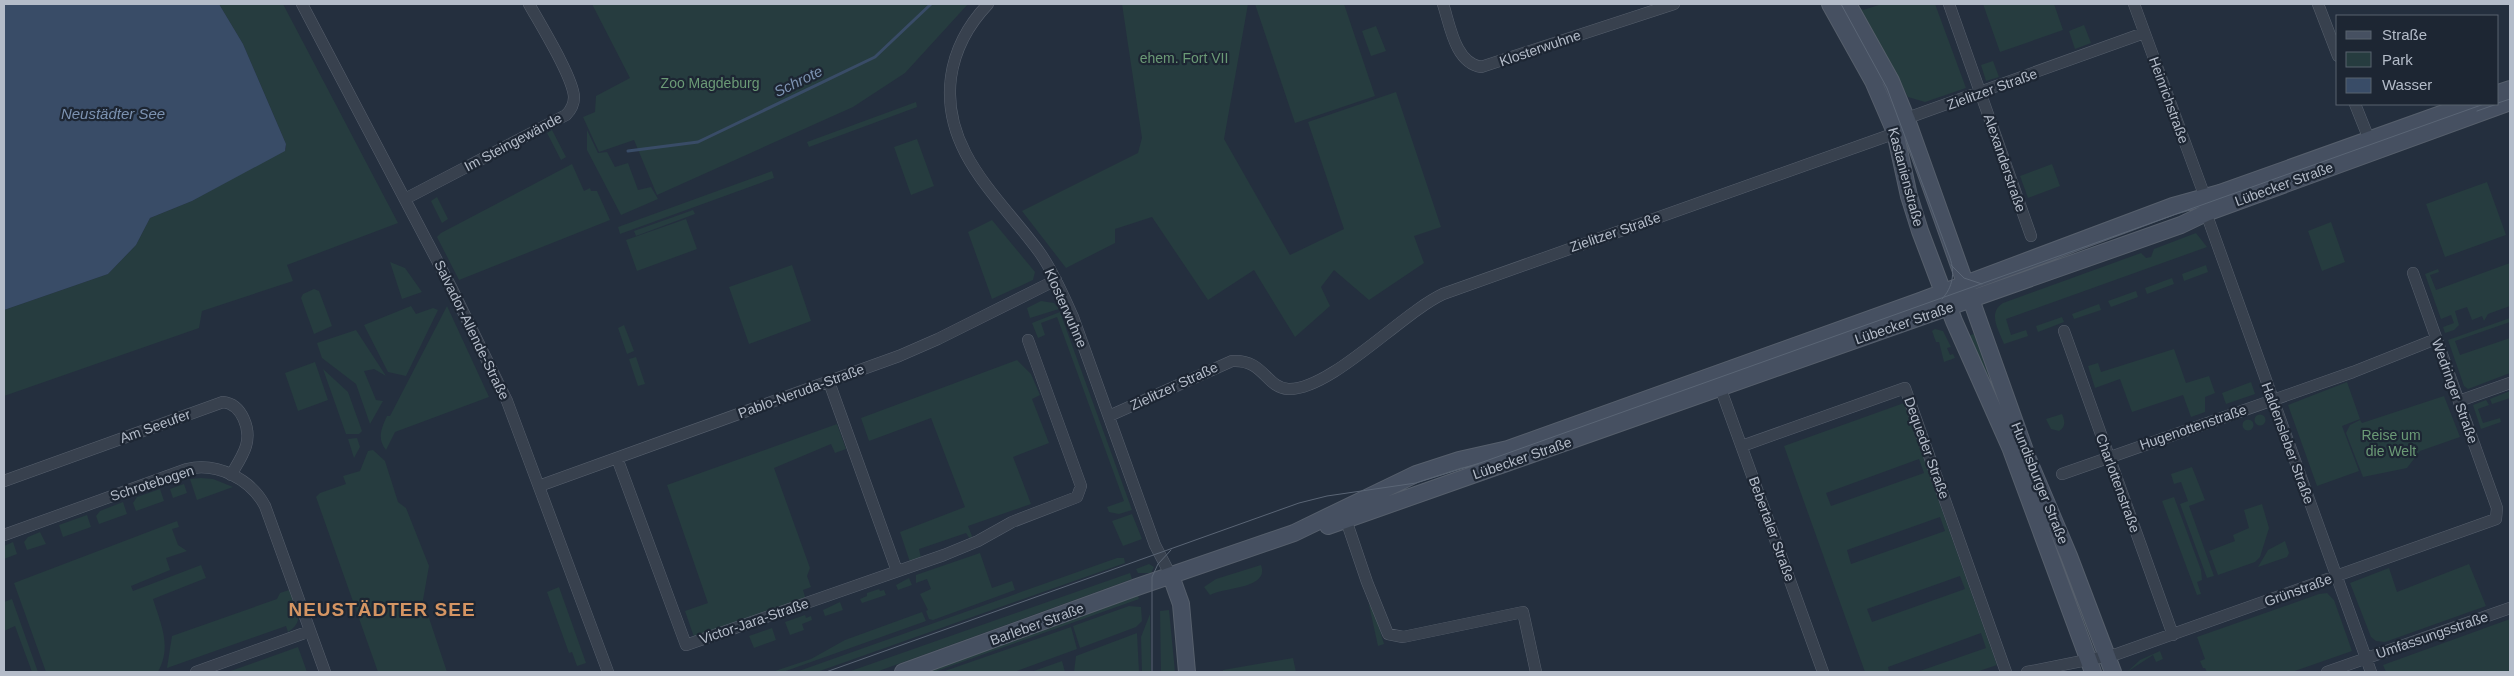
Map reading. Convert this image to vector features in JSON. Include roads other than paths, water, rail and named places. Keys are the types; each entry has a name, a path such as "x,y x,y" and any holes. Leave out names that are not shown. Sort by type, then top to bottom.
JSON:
{"main road":[{"name":"Kastanienstraße","path":"1830,4 1873,81 1895,132 1911,207 1946,300"},
{"name":"Kastanienstraße","path":"1848,4 1891,81 1970,292"},
{"name":"Lübecker Straße","path":"2205,205 2510,102"},
{"name":"Lübecker Straße","path":"1294,533 1416,474 1459,460 1508,449 1970,292 2181,225 2205,205 2369,139 2466,105"},
{"name":"Hundisburger Straße","path":"1970,292 2028,459 2069,556 2110,665"},
{"name":"Lübecker Straße","path":"1171,576 1294,533 1346,520 1720,387 1946,300"},
{"name":"Hundisburger Straße","path":"1946,300 2010,447 2091,666"},
{"name":"Barleber Straße","path":"903,672 1171,576"},
{"path":"1171,576 1181,604 1187,672"}],"street":[{"name":"Salvador-Allende-Straße","path":"302,4 405,199 507,401 608,672"},
{"name":"Im Steingewände","path":"405,199 546,126 566,115 571,109 574,99 571,84 529,4"},
{"name":"Klosterwuhne","path":"988,4 968,28 954,60 949,93 953,128 960,147 970,163 1040,254 1056,280 1073,317 1155,544 1171,576"},
{"name":"Klosterwuhne","path":"1443,4 1461,54 1470,63 1481,67 1674,4"},
{"name":"Alexanderstraße","path":"1949,4 2031,236"},
{"name":"Heinrichstraße","path":"2134,4 2205,205"},
{"path":"2320,4 2336,50"},
{"name":"Zielitzer Straße","path":"1109,416 1232,361 1241,360 1253,364 1282,388 1294,388 1307,384 1337,369 1408,315 1443,294 1895,132 1907,120 2144,34"},
{"path":"2355,105 2369,139"},
{"name":"Haldensleber Straße","path":"2205,205 2371,672"},
{"name":"Wedringer Straße","path":"2413,273 2497,508"},
{"name":"Pablo-Neruda-Straße","path":"539,486 829,382 938,340 1056,280"},
{"name":"Charlottenstraße","path":"2064,331 2173,635"},
{"name":"Hugenottenstraße","path":"2062,474 2353,372 2436,339"},
{"name":"Victor-Jara-Straße","path":"617,458 686,645 961,548 1012,522 1074,499 1080,493 1081,486 1028,340"},
{"path":"829,382 897,571"},
{"path":"2458,401 2510,383"},
{"name":"Bebertaler Straße","path":"1720,387 1823,672"},
{"name":"Dequeder Straße","path":"1742,446 1905,388 2006,672"},
{"name":"Am Seeufer","path":"4,480 223,402 233,404 238,408 247,434 246,446 231,475"},
{"name":"Schrotebogen","path":"4,534 192,468 209,467 231,475 252,489 265,506 325,672"},
{"name":"Grünstraße","path":"2027,672 2110,665 2173,635 2495,520 2498,516 2497,508"},
{"path":"1346,520 1367,582 1388,634 1403,637 1524,612 1536,672"},
{"name":"Umfassungsstraße","path":"2327,672 2510,608"},
{"path":"196,672 310,632"}],"water":[{"name":"Neustädter See","path":"4,4 219,4 243,44 286,144 285,151 192,201 150,218 136,245 108,274 4,310"}],"waterway":[{"name":"Schrote","path":"628,151 698,142 875,57 931,4"}],"tram line":[{"path":"1841,4 1887,88 1950,258 1952,280 1949,290 1942,299"},
{"path":"2499,103 2510,99"},
{"path":"826,672 1299,503 1327,496 1416,483 1483,462 2481,105"},
{"path":"2477,111 2494,105"},
{"path":"1951,265 1964,278 1982,284"},
{"path":"1152,672 1152,577 1158,564 1171,550"}],"district":[{"name":"NEUSTÄDTER SEE","path":"382,609"}],"park label":[{"name":"ehem. Fort VII","path":"1184,58"},
{"name":"Zoo Magdeburg","path":"710,83"},
{"name":"Reise um die Welt","path":"2391,444"}]}
